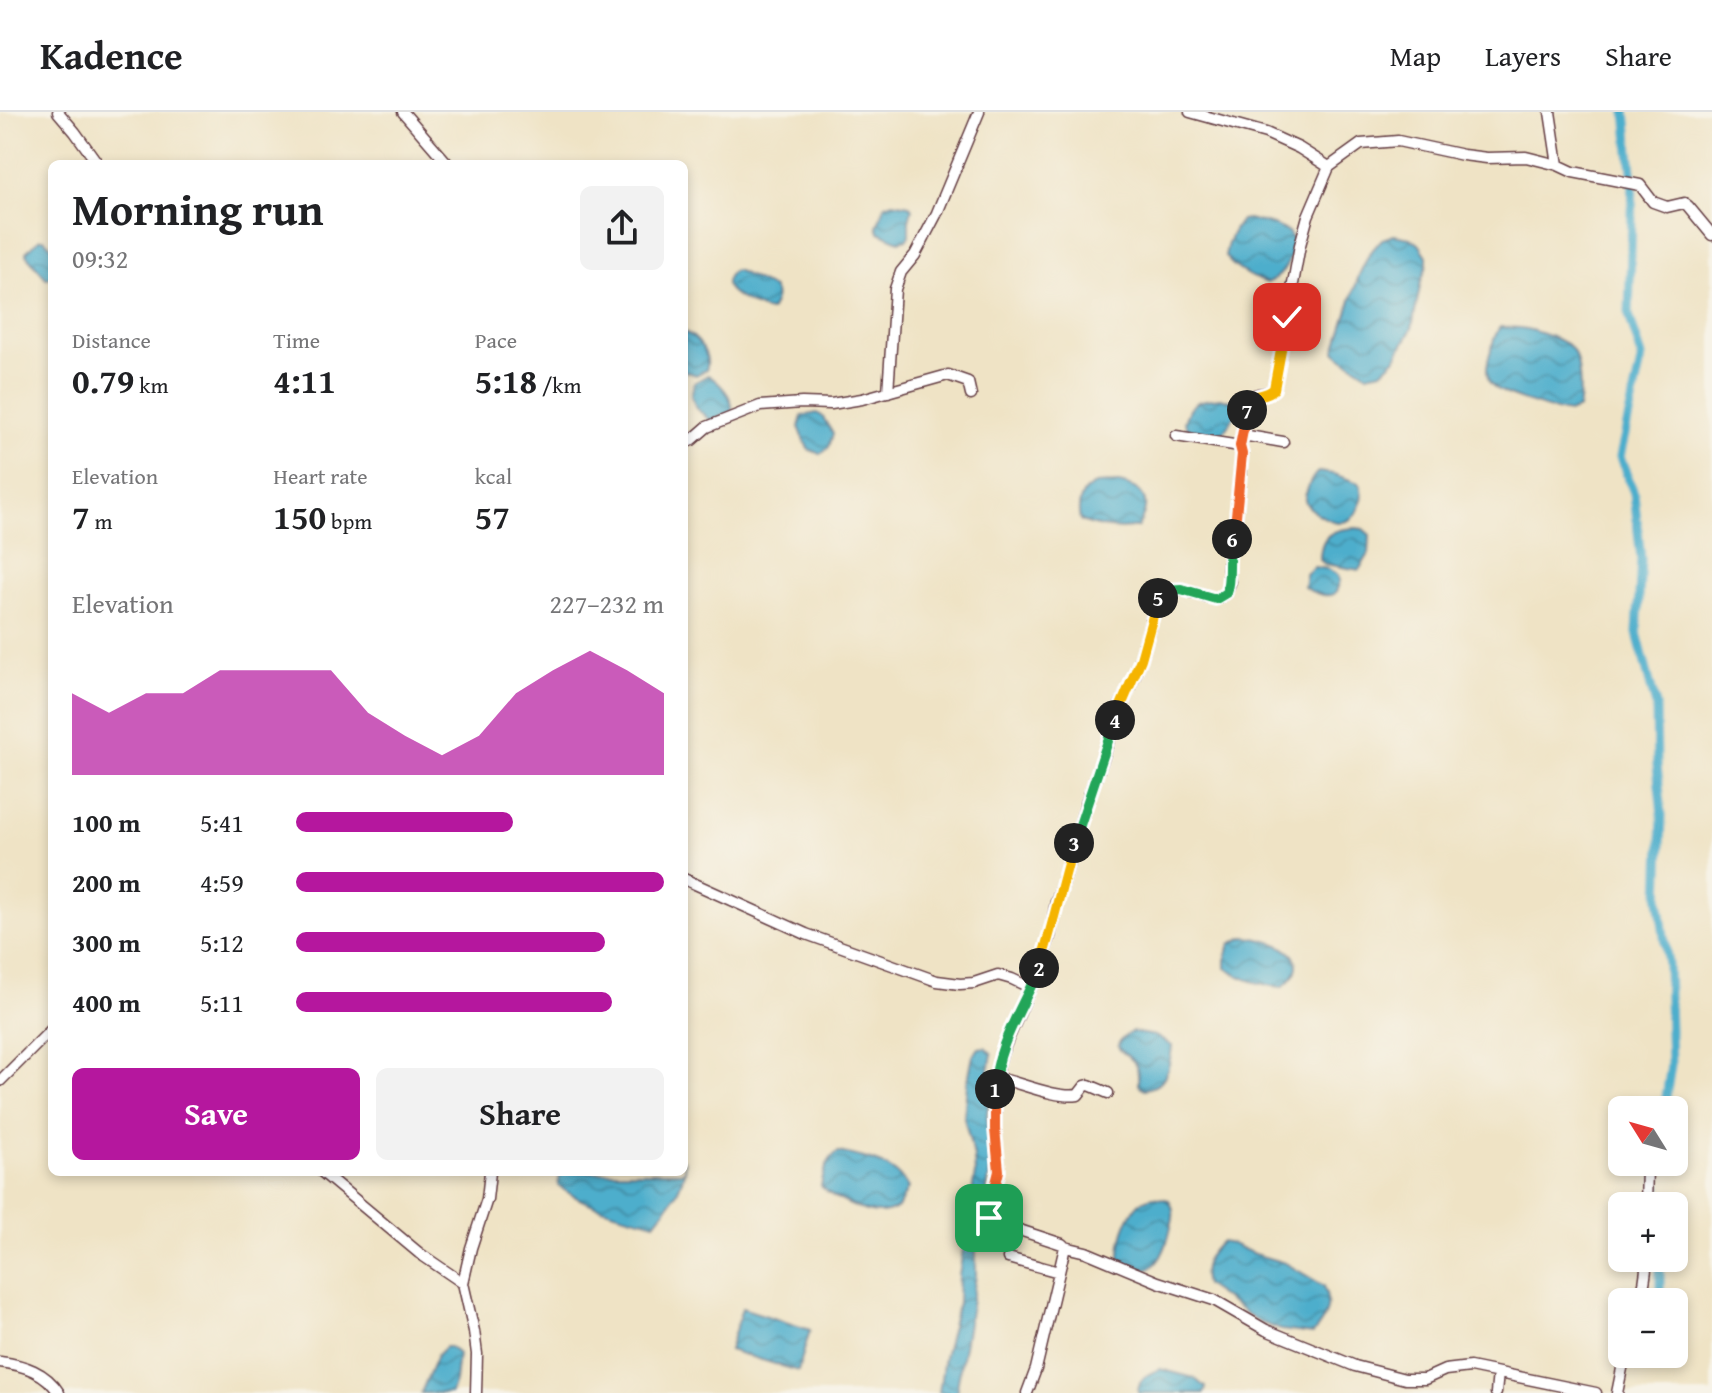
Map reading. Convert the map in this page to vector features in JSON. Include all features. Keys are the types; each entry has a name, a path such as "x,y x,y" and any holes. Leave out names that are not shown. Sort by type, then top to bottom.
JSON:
{"street":[{"path":"58,112 95,160"},
{"path":"403,112 445,160"},
{"path":"888,392 895,289 901,272 915,255 937,213 979,112"},
{"path":"1190,112 1266,133 1299,148 1329,167"},
{"path":"1550,112 1558,165"},
{"path":"1596,1393 1470,1367 1445,1370 1425,1379 1405,1379 1355,1366 1266,1330 1214,1300 992,1221 989,1212 999,1171 995,1077 1050,936 1056,902 1086,803 1120,706 1141,659 1157,599 1165,590 1181,589 1216,599 1226,593 1230,583 1229,548 1235,526 1241,441 1249,401 1274,389 1300,245 1308,216 1329,167 1361,144 1398,141 1487,158 1526,157 1573,172 1640,185 1653,202 1667,207 1684,203 1712,235"},
{"path":"688,442 707,427 760,406 831,404 948,375 968,382 971,395"},
{"path":"1176,436 1283,442"},
{"path":"688,881 806,934 937,981 974,983 998,975 1031,988"},
{"path":"0,1081 48,1033"},
{"path":"995,1077 1071,1097 1089,1085 1108,1093"},
{"path":"327,1176 419,1253 463,1283"},
{"path":"476,1393 477,1354 463,1283 487,1199 490,1176"},
{"path":"1027,1393 1036,1369 1065,1247"},
{"path":"1008,1258 1059,1272"},
{"path":"0,1362 34,1370 53,1383 59,1393"},
{"path":"1617,1393 1622,1368"},
{"path":"1496,1393 1498,1373"}],"water":[{"path":"892,202 909,205 912,209 907,239 899,241 879,232 877,226 885,205"},
{"path":"1248,219 1288,232 1295,243 1282,272 1267,283 1238,269 1225,256 1235,228 1241,220"},
{"path":"1394,235 1410,238 1419,244 1427,256 1427,266 1412,328 1395,359 1382,371 1367,374 1335,351 1359,275 1369,254 1382,239"},
{"path":"40,239 48,243 48,278 28,257 26,252"},
{"path":"736,270 772,288 775,297 770,311 731,292 727,287 727,278"},
{"path":"1500,327 1531,330 1569,346 1578,366 1578,409 1569,413 1551,409 1513,396 1489,381 1487,366"},
{"path":"688,334 698,342 707,358 706,370 696,375 688,372"},
{"path":"708,375 725,390 732,406 732,411 711,421 696,408 691,396 694,383"},
{"path":"1221,398 1237,403 1238,410 1220,438 1190,433 1184,422 1193,405"},
{"path":"817,413 833,434 829,447 820,454 808,449 799,427 802,416"},
{"path":"1318,472 1359,483 1361,501 1350,519 1332,521 1307,505 1306,494"},
{"path":"1118,483 1135,488 1144,498 1145,510 1138,527 1109,528 1080,520 1080,504 1086,490 1096,484"},
{"path":"1356,528 1370,535 1369,554 1359,570 1325,564 1320,560 1322,544 1329,535"},
{"path":"1314,567 1328,569 1338,575 1340,581 1335,593 1324,595 1304,587 1306,574"},
{"path":"1244,937 1279,945 1295,958 1297,967 1293,976 1282,987 1252,981 1226,968 1230,944"},
{"path":"1131,1032 1155,1036 1172,1046 1166,1074 1151,1087 1144,1089 1138,1085 1136,1065 1118,1047"},
{"path":"985,1047 992,1054 987,1115 990,1172 976,1233 976,1276 956,1393 939,1393 944,1357 958,1303 959,1275 975,1174 964,1118 967,1084 973,1056 979,1048"},
{"path":"838,1152 878,1162 902,1179 908,1188 898,1208 889,1212 872,1212 857,1208 826,1191 821,1186 825,1172"},
{"path":"560,1176 683,1176 676,1193 655,1223 579,1199 558,1185"},
{"path":"1146,1199 1169,1200 1173,1219 1159,1259 1154,1265 1140,1270 1120,1260 1122,1242 1132,1212"},
{"path":"1221,1242 1285,1263 1324,1286 1326,1312 1313,1334 1281,1330 1259,1322 1205,1285 1203,1272 1206,1261"},
{"path":"742,1308 810,1330 798,1371 729,1350"},
{"path":"445,1347 458,1354 451,1393 421,1393 437,1355"},
{"path":"1160,1369 1194,1378 1206,1388 1204,1393 1138,1393 1142,1380"}],"waterway":[{"path":"1626,112 1633,181 1629,315 1642,357 1620,457 1634,493 1641,559 1637,633 1656,706 1662,815 1659,899 1668,965 1671,1065 1666,1096"},
{"path":"1657,1192 1658,1176"},
{"path":"1660,1272 1660,1288"}],"route":[{"path":"989,1218 999,1171 995,1077 1002,1053 1050,936 1056,902 1086,803 1120,706 1141,659 1157,599 1165,590 1181,589 1216,599 1226,593 1230,583 1229,548 1235,526 1242,454 1240,446 1249,401 1274,389 1287,317"}]}
